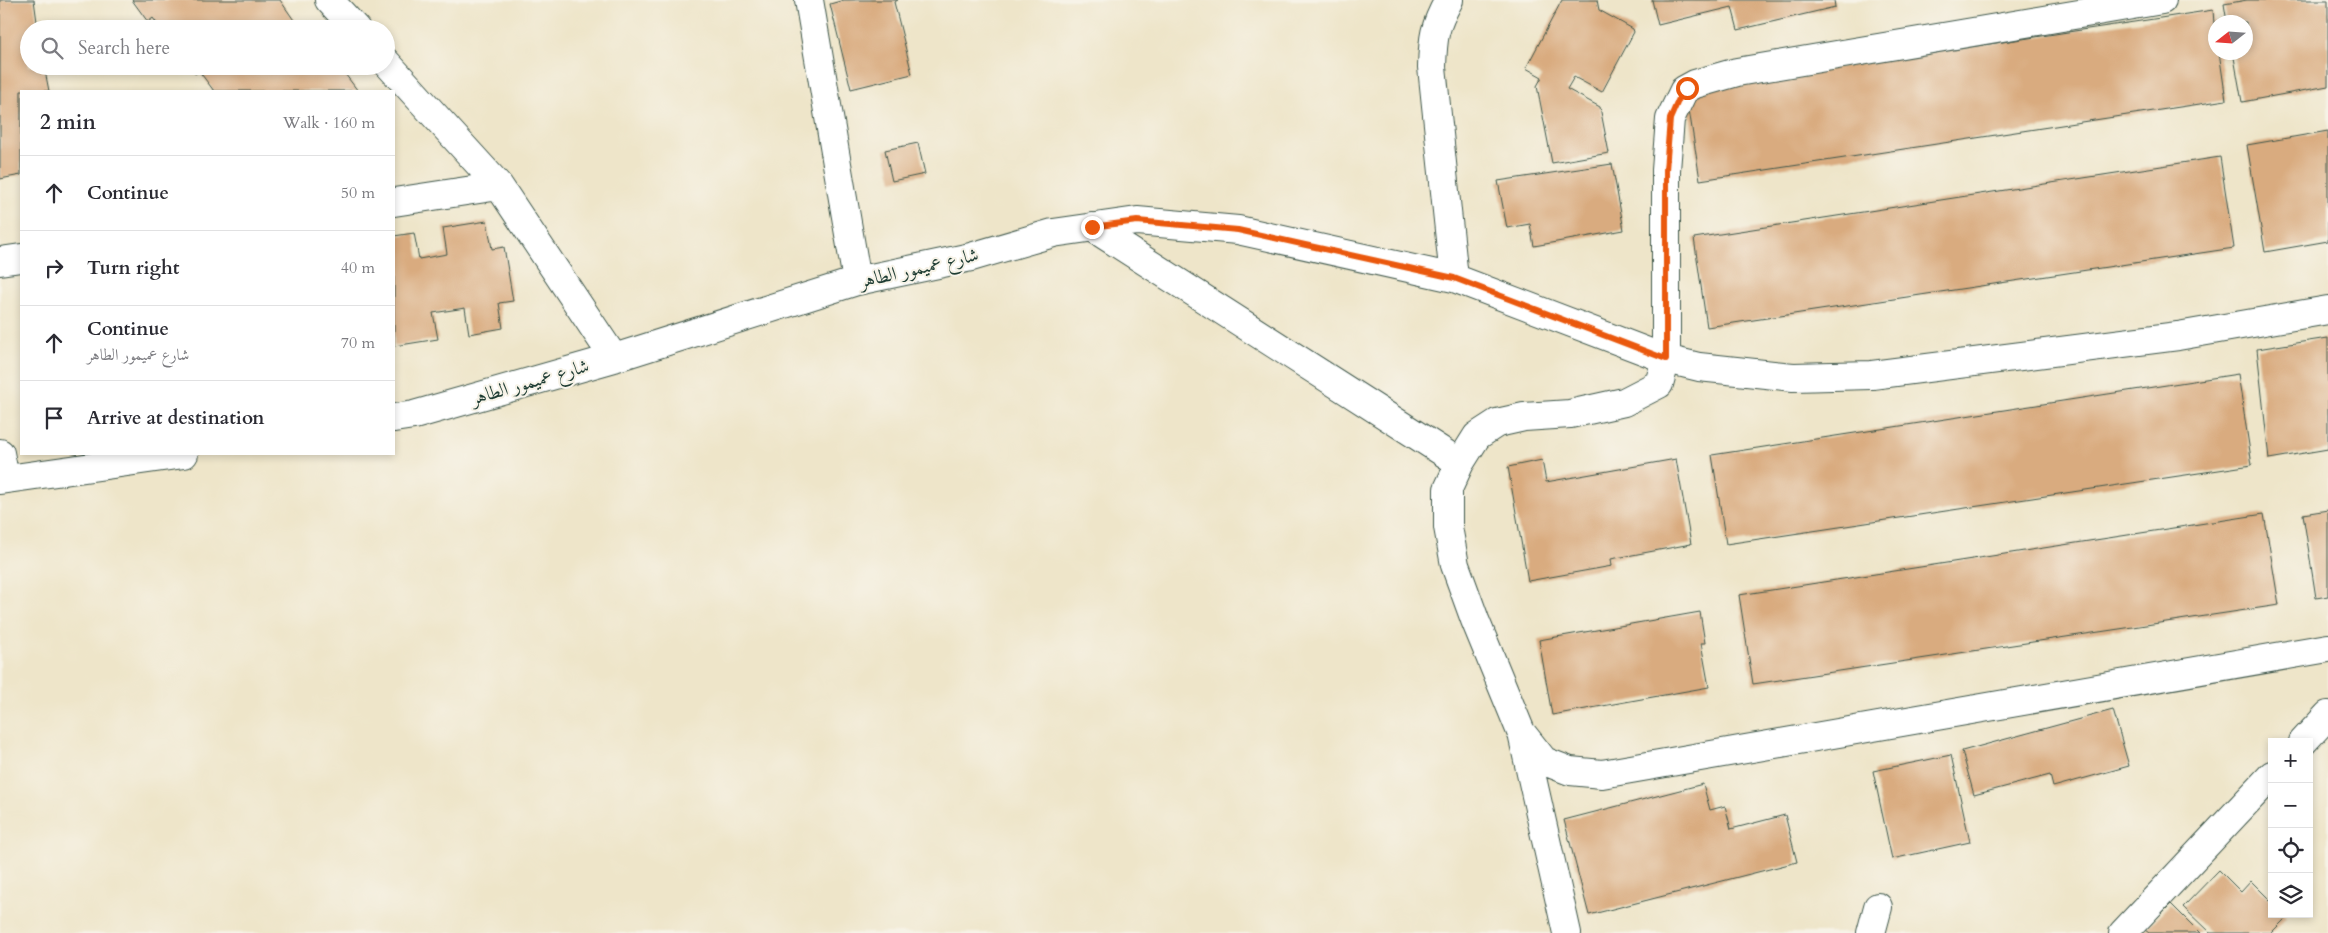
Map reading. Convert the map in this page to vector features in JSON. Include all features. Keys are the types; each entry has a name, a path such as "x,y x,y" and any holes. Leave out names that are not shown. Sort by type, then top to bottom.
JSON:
{"street":[{"path":"329,0 348,20"},
{"path":"809,0 857,281"},
{"path":"1449,0 1439,18 1433,35 1432,67 1454,278"},
{"path":"1567,933 1522,732 1475,620 1455,565 1448,527 1448,489 1460,463 1477,436 1497,423 1524,417 1570,414 1624,402 1659,384 1666,359 1666,170 1670,119 1684,90 1695,84 1737,72 2036,9 2162,0"},
{"path":"395,72 499,186 614,358"},
{"path":"395,202 499,186"},
{"name":"شارع عميمور الطاهر","path":"395,418 414,415 614,358 857,281 972,257 1053,233 1137,221 1238,230 1454,278 1666,359 1699,367 1783,376 1872,375 2178,336 2328,310"},
{"path":"1092,227 1460,463"},
{"path":"0,261 20,258"},
{"path":"0,453 3,479 177,455"},
{"path":"1522,732 1544,761 1570,771 1602,774 2328,648"},
{"path":"2307,738 2328,715"},
{"path":"2124,933 2268,779"},
{"path":"1871,933 1878,907"}],"building":[{"path":"0,0 34,0 37,20 20,20 20,75 46,75 49,90 20,90 20,175 0,179"},
{"path":"132,0 280,0 294,20 154,20 153,18 147,20"},
{"path":"844,0 898,0 894,2 912,74 851,89 830,4"},
{"path":"1562,0 1597,0 1599,10 1633,29 1634,32 1602,92 1574,77 1567,89 1600,107 1609,153 1552,163 1537,86 1542,77 1526,68"},
{"path":"1652,0 1834,0 1835,7 1738,30 1732,7 1658,25"},
{"path":"2247,0 2328,0 2328,86 2242,102 2234,60 2253,60 2253,15 2226,15 2224,4"},
{"path":"2213,10 2213,15 2208,15 2208,60 2220,60 2226,100 1700,180 1686,90"},
{"path":"202,75 346,75 357,90 213,90"},
{"path":"2328,131 2328,241 2265,252 2247,145"},
{"path":"918,143 925,174 892,181 885,150"},
{"path":"2220,157 2234,248 1707,327 1694,238"},
{"path":"1612,164 1624,230 1534,246 1530,224 1507,228 1498,181"},
{"path":"487,221 492,249 504,247 513,301 499,303 503,328 469,334 465,308 433,313 438,339 395,346 395,236 414,233 419,259 447,254 443,228"},
{"path":"2328,338 2328,449 2269,459 2257,349"},
{"path":"2238,374 2252,465 1726,544 1712,455"},
{"path":"1676,459 1691,544 1611,559 1612,566 1528,581 1508,467 1542,460 1546,482"},
{"path":"2328,510 2328,596 2316,598 2303,514"},
{"path":"2264,514 2279,605 1753,684 1739,595"},
{"path":"1700,612 1705,643 1701,643 1709,687 1552,715 1539,640"},
{"path":"2113,710 2129,766 2053,787 2050,775 1974,795 1962,751"},
{"path":"1951,755 1970,842 1892,859 1873,771"},
{"path":"1703,784 1710,810 1725,806 1731,829 1785,815 1797,862 1589,915 1564,820"},
{"path":"2219,870 2241,892 2251,881 2268,898 2268,918 2286,918 2271,933 2210,933 2183,907"},
{"path":"2171,904 2200,933 2149,933 2145,930"}],"route":[{"path":"1092,227 1137,221 1238,230 1454,278 1666,359 1666,170 1670,119 1681,94 1687,88"}]}
